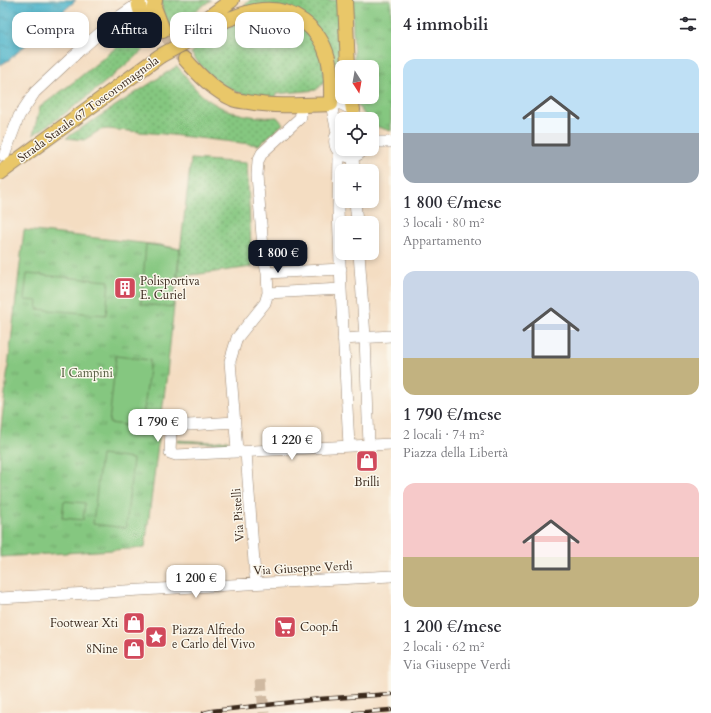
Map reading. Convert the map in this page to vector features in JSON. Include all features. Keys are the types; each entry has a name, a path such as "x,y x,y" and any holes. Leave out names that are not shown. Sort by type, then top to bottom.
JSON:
{"main road":[{"path":"185,59 196,72 233,100 256,103 300,105 331,104 332,78 328,56 318,36 306,22 291,14 275,10 262,10 238,15 225,10 232,0"},
{"path":"345,0 348,60"},
{"path":"139,2 144,16 163,31 155,4"},
{"name":"Strada Statale 67 Toscoromagnola","path":"0,174 225,10"}],"street":[{"path":"4,156 12,131 19,116 35,92 80,50 139,2 155,4"},
{"path":"335,116 331,104 341,104 353,109"},
{"path":"300,105 301,117 262,153 258,160 257,175 268,293 341,289"},
{"path":"379,142 391,142"},
{"path":"346,156 356,156"},
{"path":"353,157 354,164"},
{"path":"340,208 341,289 349,446"},
{"path":"360,260 365,337 369,446"},
{"path":"267,273 341,269"},
{"name":"Via Pistelli","path":"255,576 242,451 234,422 230,361 237,338 265,303 268,293"},
{"path":"344,339 391,336"},
{"path":"234,422 210,425 174,426 171,430 170,453 176,455 391,444"},
{"name":"Via Giuseppe Verdi","path":"0,598 391,576"}],"green space":[{"path":"162,0 211,0 194,12 170,12 170,25 164,15"},
{"path":"250,0 341,0 342,60 335,60 335,68 313,22 304,20 304,12 268,12 245,7"},
{"path":"352,0 391,0 391,131 379,127 379,112 363,112 358,104 379,104 379,60 354,60"},
{"path":"235,24 235,48 304,48 304,28 321,49 325,79 323,84 316,90 276,94 275,97 250,96 232,90 223,85 203,68 191,53 198,48 227,48 227,28"},
{"path":"116,48 145,48 66,113 33,135 40,107"},
{"path":"177,66 190,83 212,103 244,115 255,117 277,117 283,124 259,145 107,129 100,130 84,140 66,138"},
{"path":"191,159 247,163 252,267 177,277"},
{"name":"I Campini","path":"24,230 160,245 180,249 167,373 145,548 0,557 0,436"},
{"path":"146,244 180,249 173,307 141,304"},
{"path":"27,274 109,281 106,315 37,309 38,301 24,300"},
{"path":"116,356 150,360 142,427 109,423"},
{"path":"177,440 211,442 228,440 228,443 177,442"},
{"path":"101,455 133,459 126,528 93,524"},
{"path":"64,501 85,503 83,520 62,518"}],"water":[{"path":"0,0 76,0 63,12 12,12 12,48 22,48 9,60 0,65"}],"tunnel":[{"path":"163,31 182,56"},
{"path":"261,679 264,713"}],"railway":[{"path":"204,713 320,699 391,694"},
{"path":"354,713 391,710"}],"place":[{"name":"Polisportiva E. Curiel","path":"125,288"},
{"name":"Brilli","path":"367,461"},
{"name":"Footwear Xti","path":"134,623"},
{"name":"Coop.fi","path":"285,627"},
{"name":"Piazza Alfredo e Carlo del Vivo","path":"156,637"},
{"name":"8Nine","path":"134,649"}]}
